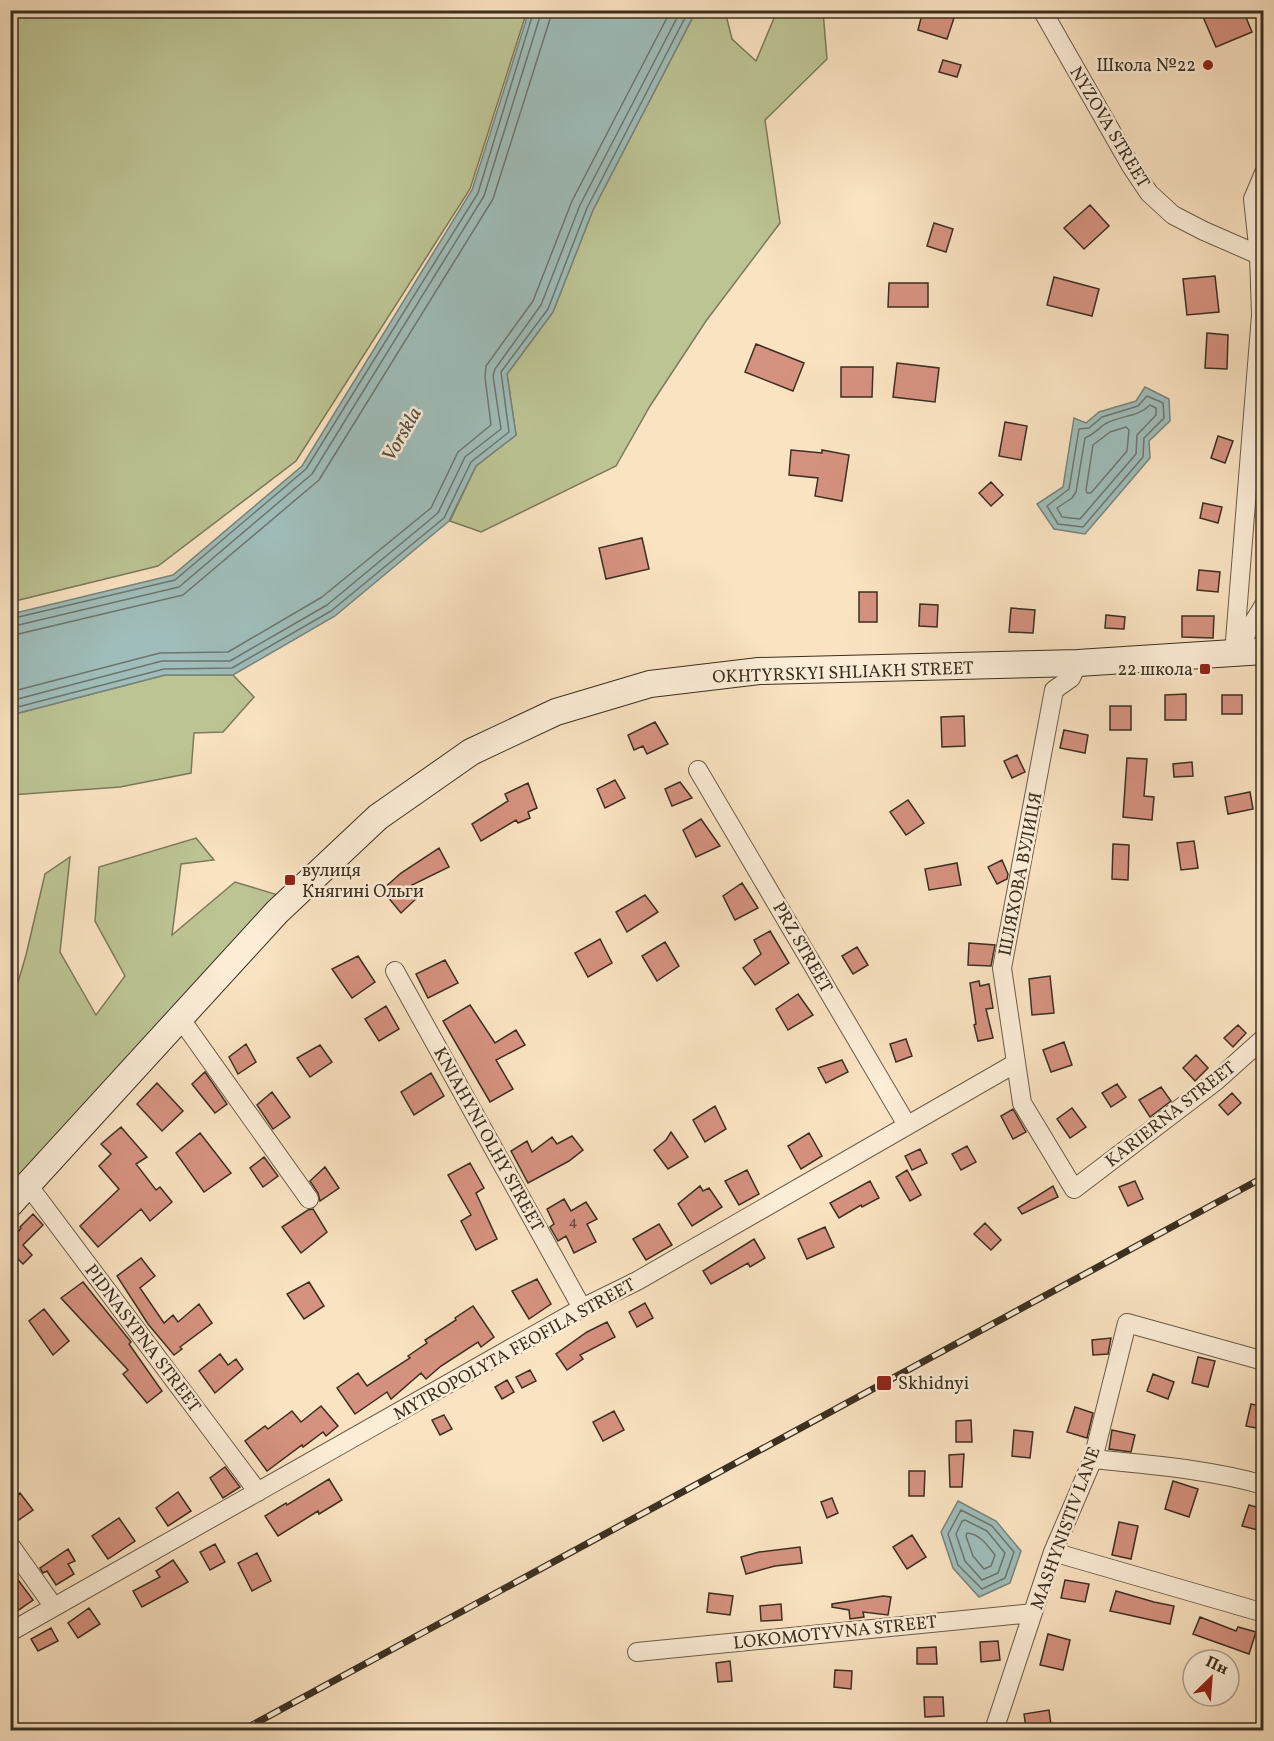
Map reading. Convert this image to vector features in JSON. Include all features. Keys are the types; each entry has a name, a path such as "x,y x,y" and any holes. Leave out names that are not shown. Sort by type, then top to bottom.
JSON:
{"main road":[{"name":"OKHTYRSKYI SHLIAKH STREET","path":"10,1204 277,912 378,817 471,752 556,712 650,684 759,671 1078,663 1263,651"}],"street":[{"name":"NYZOVA STREET","path":"1042,10 1149,193 1173,215 1258,255"},
{"path":"1234,653 1260,378 1261,315 1253,199 1263,173"},
{"path":"1234,653 1263,605"},
{"name":"ШЛЯХОВА ВУЛИЦЯ","path":"1074,1189 1022,1102 1002,969 1054,690 1071,678 1078,663"},
{"name":"PRZ STREET","path":"698,770 907,1125"},
{"name":"KNIAHYNI OLHY STREET","path":"395,971 582,1308"},
{"path":"180,1017 309,1199"},
{"name":"KARIERNA STREET","path":"1074,1189 1216,1081 1263,1038"},
{"name":"MYTROPOLYTA FEOFILA STREET","path":"10,1632 582,1308 637,1281 1016,1063"},
{"name":"PIDNASYPNA STREET","path":"28,1185 258,1492"},
{"name":"MASHYNISTIV LANE","path":"994,1731 1053,1552 1093,1459 1127,1323 1263,1361"},
{"path":"1093,1459 1187,1469 1245,1479 1263,1485"},
{"path":"10,1545 54,1608"},
{"path":"1053,1552 1263,1613"},
{"name":"LOKOMOTYVNA STREET","path":"637,1652 1033,1613"}],"green space":[{"path":"10,11 527,11 470,189 296,461 158,566 11,602"},
{"path":"696,11 725,11 732,39 756,61 777,11 823,11 827,59 765,120 780,223 706,321 650,406 616,466 481,532 450,521 476,466 516,435 507,374 553,312 593,210"},
{"path":"165,675 233,675 254,697 223,732 194,733 191,773 120,787 11,795 11,715"},
{"path":"196,838 214,860 181,864 172,935 235,882 278,895 11,1185 11,1006 26,955 45,874 70,857 60,952 96,1015 125,976 95,921 99,867"}],"water":[{"name":"Vorskla","path":"529,11 696,11 593,210 553,312 507,374 516,435 476,466 449,521 335,616 233,675 165,675 11,715 11,614 173,575 302,466 472,190"},
{"path":"1145,387 1169,399 1170,421 1149,441 1150,458 1085,534 1054,529 1037,504 1063,487 1074,418 1086,423 1099,412 1136,401"},
{"path":"958,1501 996,1521 1021,1551 1010,1583 979,1597 953,1568 941,1532"}],"building":[{"path":"923,10 941,10 955,15 947,39 918,30"},
{"path":"1200,10 1243,10 1252,32 1216,47"},
{"path":"943,60 961,65 957,77 939,72"},
{"path":"1090,205 1109,226 1084,249 1064,228"},
{"path":"934,223 953,229 946,252 927,246"},
{"path":"1215,276 1219,312 1187,315 1183,279"},
{"path":"1054,277 1099,289 1092,316 1047,305"},
{"path":"889,283 928,283 928,307 888,307"},
{"path":"1207,333 1228,335 1227,369 1205,368"},
{"path":"756,344 804,363 793,391 745,372"},
{"path":"897,363 939,368 935,402 893,397"},
{"path":"841,367 873,367 872,397 841,397"},
{"path":"1005,422 1027,426 1021,460 999,456"},
{"path":"1218,436 1233,441 1225,463 1211,458"},
{"path":"791,450 822,453 822,450 849,455 842,501 815,496 818,478 789,475"},
{"path":"991,482 1003,495 991,506 979,493"},
{"path":"1203,503 1222,507 1218,523 1200,518"},
{"path":"642,538 649,569 606,579 599,548"},
{"path":"1199,570 1220,572 1218,592 1197,590"},
{"path":"859,592 877,592 877,622 859,622"},
{"path":"920,604 938,605 937,627 919,626"},
{"path":"1011,608 1035,610 1033,633 1009,632"},
{"path":"1106,615 1125,617 1124,629 1105,628"},
{"path":"1182,616 1214,616 1213,638 1182,637"},
{"path":"1186,694 1186,720 1165,720 1165,695"},
{"path":"1222,695 1242,695 1242,714 1222,714"},
{"path":"1110,706 1131,706 1131,730 1110,730"},
{"path":"964,716 965,746 942,747 941,717"},
{"path":"655,722 668,744 647,754 643,746 634,750 628,735"},
{"path":"1064,730 1088,735 1085,753 1060,748"},
{"path":"1017,755 1025,772 1012,778 1004,761"},
{"path":"1127,758 1147,759 1144,796 1154,797 1152,820 1123,817"},
{"path":"1192,762 1193,776 1174,777 1173,764"},
{"path":"615,780 625,798 605,808 597,789"},
{"path":"680,782 692,798 672,806 665,789"},
{"path":"528,783 537,808 528,812 530,818 518,823 516,820 481,841 472,824 508,801 505,794"},
{"path":"1250,792 1253,809 1228,814 1225,797"},
{"path":"908,800 924,823 906,835 890,812"},
{"path":"701,819 720,846 696,857 683,830"},
{"path":"1194,841 1198,868 1181,870 1177,843"},
{"path":"1113,844 1129,845 1128,880 1112,879"},
{"path":"439,848 449,867 412,885 420,895 401,913 382,890 401,873"},
{"path":"1002,860 1008,874 1007,879 997,884 988,867"},
{"path":"957,863 961,885 929,890 925,869"},
{"path":"742,883 758,908 735,920 723,896"},
{"path":"645,895 658,912 627,932 616,912"},
{"path":"770,931 789,963 755,985 743,968 761,954 754,940"},
{"path":"600,939 612,963 588,977 575,953"},
{"path":"665,942 679,966 657,981 642,956"},
{"path":"969,943 995,945 991,966 968,965"},
{"path":"857,947 868,965 853,974 842,956"},
{"path":"358,956 375,982 352,998 332,969"},
{"path":"445,960 458,983 428,998 416,974"},
{"path":"1050,976 1054,1013 1032,1015 1029,979"},
{"path":"979,981 980,986 989,984 993,1008 986,1009 993,1038 978,1041 970,983"},
{"path":"798,994 813,1015 788,1030 776,1009"},
{"path":"470,1005 495,1043 516,1030 525,1045 496,1060 513,1089 490,1102 443,1021"},
{"path":"386,1006 399,1029 379,1041 365,1019"},
{"path":"1238,1025 1246,1033 1233,1047 1224,1038"},
{"path":"906,1039 912,1056 896,1062 890,1044"},
{"path":"1064,1042 1072,1065 1051,1072 1043,1050"},
{"path":"246,1044 256,1062 238,1074 229,1057"},
{"path":"320,1045 332,1062 310,1077 297,1058"},
{"path":"1196,1055 1208,1068 1195,1081 1183,1068"},
{"path":"842,1060 848,1072 826,1083 818,1068"},
{"path":"205,1072 227,1104 215,1113 192,1084"},
{"path":"431,1073 444,1096 414,1115 401,1092"},
{"path":"157,1083 183,1111 162,1131 137,1104"},
{"path":"1117,1084 1126,1097 1111,1107 1102,1093"},
{"path":"1161,1087 1171,1101 1150,1117 1139,1100"},
{"path":"272,1092 290,1117 273,1129 257,1105"},
{"path":"1232,1093 1241,1103 1228,1115 1219,1105"},
{"path":"715,1106 726,1129 705,1142 693,1120"},
{"path":"1072,1108 1086,1127 1070,1138 1057,1119"},
{"path":"1013,1109 1026,1132 1013,1139 1001,1116"},
{"path":"121,1127 147,1157 136,1164 156,1190 160,1187 172,1202 150,1221 141,1209 98,1247 80,1226 119,1189 99,1166 111,1154 101,1144"},
{"path":"671,1132 688,1157 668,1169 654,1150 666,1140"},
{"path":"200,1133 231,1173 204,1192 176,1153"},
{"path":"809,1133 822,1156 801,1169 788,1146"},
{"path":"572,1136 583,1150 569,1161 528,1183 511,1151 527,1141 532,1152 552,1137 557,1144"},
{"path":"967,1146 976,1162 961,1170 952,1154"},
{"path":"920,1149 927,1163 912,1170 905,1156"},
{"path":"264,1157 278,1176 263,1187 250,1168"},
{"path":"470,1163 484,1188 476,1193 497,1239 476,1250 461,1221 471,1215 448,1175"},
{"path":"325,1167 339,1188 320,1201 310,1181"},
{"path":"747,1170 759,1194 739,1205 725,1181"},
{"path":"907,1170 921,1195 910,1201 896,1177"},
{"path":"870,1181 879,1198 839,1218 830,1203"},
{"path":"1135,1181 1143,1199 1128,1206 1119,1187"},
{"path":"700,1186 703,1191 709,1188 722,1207 692,1226 678,1204"},
{"path":"1053,1186 1058,1197 1022,1214 1018,1208"},
{"path":"564,1199 571,1211 586,1202 597,1219 587,1224 596,1242 574,1253 566,1236 558,1241 550,1227 554,1224 547,1209"},
{"path":"313,1209 327,1232 301,1253 282,1227"},
{"path":"33,1214 43,1225 23,1245 32,1255 23,1264 14,1255 10,1259 10,1231 15,1236 20,1227"},
{"path":"985,1223 1001,1240 991,1250 974,1234"},
{"path":"659,1224 672,1245 646,1260 633,1239"},
{"path":"825,1227 834,1247 807,1259 798,1239"},
{"path":"754,1239 765,1258 750,1267 748,1263 711,1284 703,1271"},
{"path":"141,1258 155,1276 140,1288 164,1323 173,1315 178,1322 199,1304 212,1323 180,1347 182,1349 174,1355 148,1324 117,1276"},
{"path":"537,1279 551,1304 529,1319 512,1291"},
{"path":"83,1282 131,1342 129,1344 162,1391 147,1403 123,1374 128,1370 61,1298"},
{"path":"309,1282 324,1306 304,1319 287,1294"},
{"path":"645,1303 653,1318 637,1327 629,1312"},
{"path":"473,1306 494,1337 481,1347 478,1342 441,1366 426,1379 421,1373 391,1399 387,1392 355,1414 337,1388 358,1373 367,1386 410,1358 408,1356 427,1343 425,1340"},
{"path":"44,1309 69,1341 53,1355 29,1321"},
{"path":"607,1322 615,1337 580,1355 583,1359 567,1370 556,1354 587,1332"},
{"path":"1111,1338 1108,1354 1093,1355 1092,1340"},
{"path":"220,1354 228,1365 236,1359 243,1369 215,1393 199,1371"},
{"path":"1198,1357 1215,1361 1208,1387 1192,1383"},
{"path":"530,1370 536,1381 522,1388 516,1377"},
{"path":"1153,1374 1174,1382 1168,1399 1147,1391"},
{"path":"507,1380 514,1392 502,1399 495,1387"},
{"path":"1251,1404 1263,1407 1261,1429 1246,1426"},
{"path":"321,1406 338,1426 326,1436 323,1432 303,1447 302,1445 267,1471 245,1441 265,1426 268,1429 292,1411 301,1422"},
{"path":"1075,1407 1093,1413 1087,1438 1067,1432"},
{"path":"614,1411 624,1430 603,1441 593,1422"},
{"path":"444,1415 452,1429 440,1435 432,1420"},
{"path":"971,1420 972,1442 956,1442 956,1421"},
{"path":"1014,1430 1033,1432 1030,1458 1012,1456"},
{"path":"1112,1430 1135,1435 1131,1452 1109,1449"},
{"path":"964,1454 962,1487 950,1487 949,1455"},
{"path":"225,1467 240,1487 223,1498 210,1478"},
{"path":"909,1471 925,1471 924,1496 909,1496"},
{"path":"329,1479 342,1500 319,1514 318,1511 278,1536 265,1516"},
{"path":"1173,1481 1198,1489 1189,1517 1165,1509"},
{"path":"178,1492 191,1511 168,1526 156,1508"},
{"path":"20,1493 33,1510 10,1526 10,1499"},
{"path":"832,1498 838,1513 827,1518 821,1502"},
{"path":"1249,1505 1263,1509 1258,1530 1242,1526"},
{"path":"119,1518 135,1541 108,1559 92,1536"},
{"path":"1119,1522 1138,1526 1131,1559 1112,1555"},
{"path":"912,1535 926,1557 907,1569 893,1547"},
{"path":"215,1544 225,1562 210,1570 200,1552"},
{"path":"800,1547 802,1563 775,1566 746,1574 741,1557 759,1552"},
{"path":"68,1549 75,1561 68,1564 74,1574 56,1585 47,1571 43,1573 40,1568"},
{"path":"257,1553 271,1581 252,1591 238,1563"},
{"path":"173,1560 188,1582 142,1607 133,1591 160,1577 156,1571"},
{"path":"10,1569 33,1600 10,1616"},
{"path":"1065,1580 1089,1584 1085,1602 1061,1598"},
{"path":"1116,1591 1174,1606 1170,1624 1110,1611"},
{"path":"709,1593 733,1596 730,1615 707,1612"},
{"path":"883,1596 891,1597 888,1615 863,1612 864,1617 850,1619 849,1610 832,1607 832,1604"},
{"path":"781,1604 782,1620 761,1621 760,1606"},
{"path":"89,1608 100,1624 78,1638 68,1623"},
{"path":"1200,1617 1236,1631 1238,1627 1256,1632 1249,1654 1241,1651 1241,1648 1232,1648 1193,1634"},
{"path":"51,1628 58,1641 38,1651 31,1639"},
{"path":"1048,1634 1070,1640 1063,1670 1040,1665"},
{"path":"998,1641 1000,1660 981,1662 980,1642"},
{"path":"936,1647 937,1664 917,1664 917,1648"},
{"path":"730,1661 732,1681 718,1682 716,1663"},
{"path":"835,1670 852,1671 851,1689 834,1687"},
{"path":"924,1697 943,1697 944,1716 925,1717"},
{"path":"1049,1710 1051,1725 1026,1728 1024,1714"}],"railway":[{"path":"243,1730 1264,1177"}],"place":[{"name":"Школа №22","path":"1208,65"},
{"name":"22 школа","path":"1205,669"},
{"name":"вулиця Княгині Ольги","path":"290,880"},
{"name":"Skhidnyi","path":"884,1383"}]}
